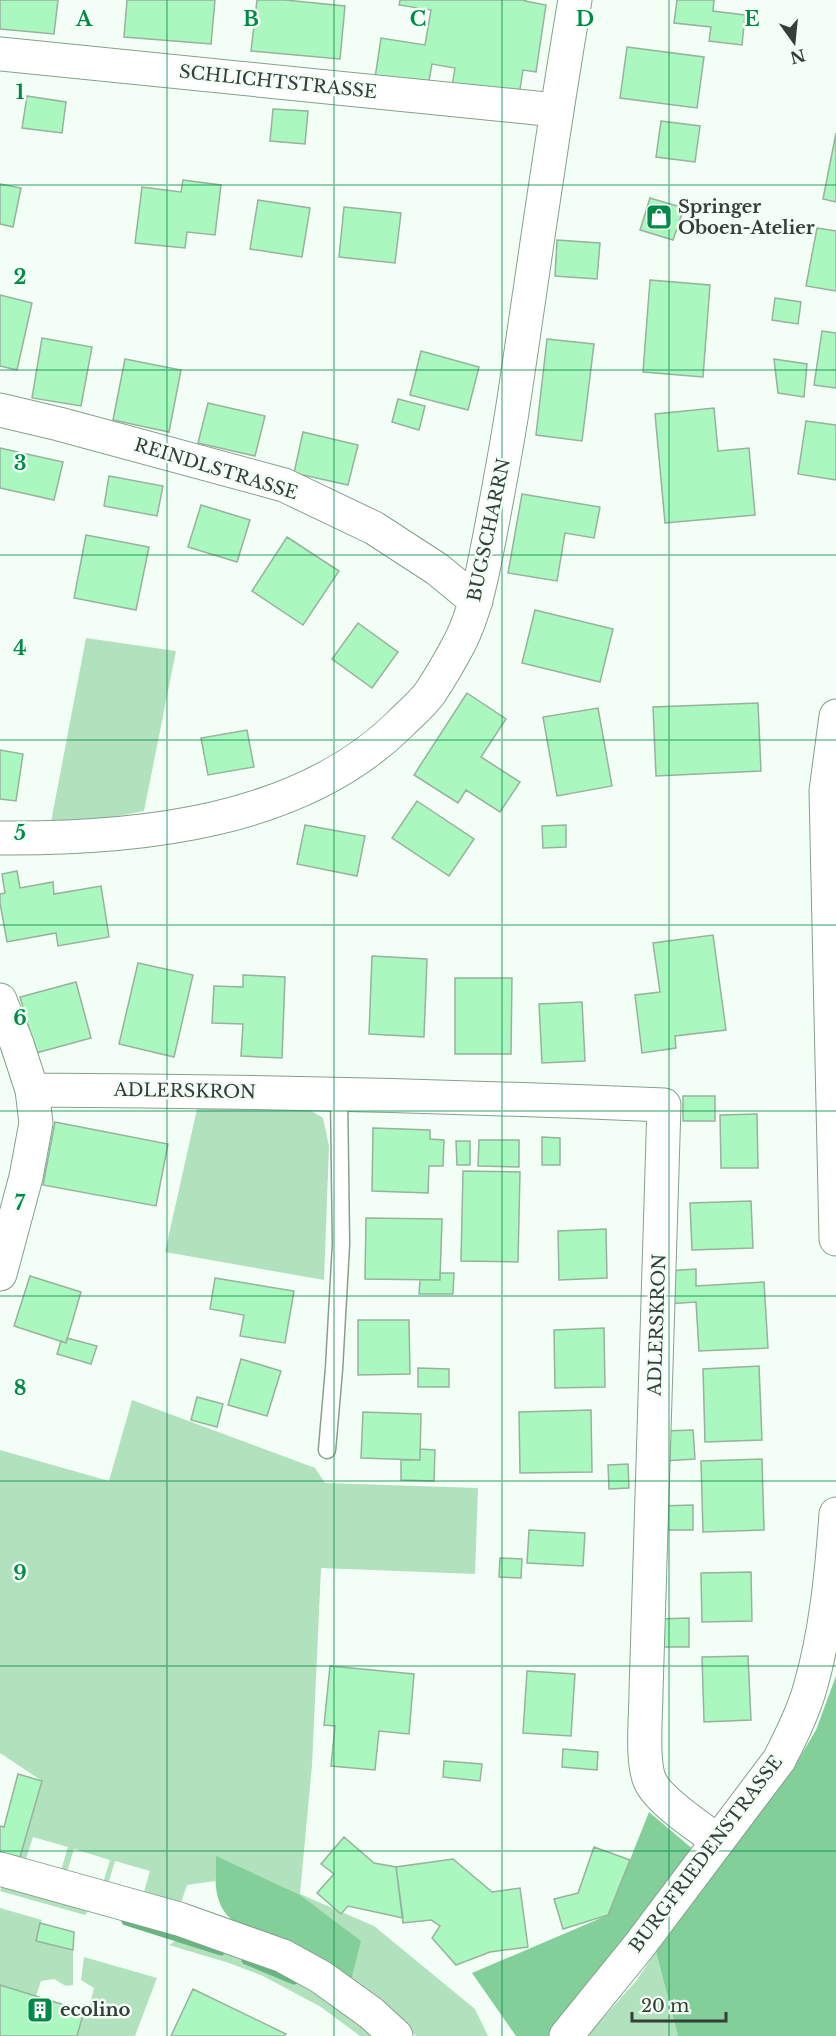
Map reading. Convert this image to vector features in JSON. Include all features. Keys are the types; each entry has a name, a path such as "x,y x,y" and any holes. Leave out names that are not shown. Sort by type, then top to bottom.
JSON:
{"street":[{"name":"BUGSCHARRN","path":"0,838 94,836 178,826 224,816 281,798 333,774 381,743 428,696 460,642 476,601 504,467 544,207 556,110 575,0"},
{"name":"SCHLICHTSTRASSE","path":"0,54 556,110"},
{"name":"REINDLSTRASSE","path":"0,410 284,485 374,528 437,568 476,601"},
{"path":"836,716 826,791 836,1239"},
{"path":"0,1000 32,1090 35,1112 34,1137 26,1177 0,1274"},
{"name":"ADLERSKRON","path":"32,1090 489,1097 664,1105 647,1668 647,1761 650,1781 655,1789 678,1811 717,1840"},
{"name":"BURGFRIEDENSTRASSE","path":"566,2036 639,1946 779,1760 796,1725 810,1687 826,1607 836,1514"},
{"path":"0,1869 179,1919 283,1956 321,1977 371,2013 396,2036"}],"lane":[{"path":"327,1450 341,1244 339,1094"}],"green space":[{"path":"86,638 176,651 144,811 98,820 51,822"},
{"path":"305,1107 323,1118 329,1146 324,1280 165,1252 197,1109"},
{"path":"132,1400 315,1468 325,1483 478,1488 475,1574 321,1568 312,1765 300,1894 374,1926 475,2009 488,2036 416,2036 391,2011 351,1980 216,1857 215,1881 187,1885 180,1906 143,1895 150,1871 115,1861 108,1884 103,1883 110,1860 74,1849 67,1872 61,1870 68,1847 33,1837 26,1859 20,1857 42,1781 0,1753 0,1450 109,1481"},
{"path":"836,1676 836,2036 678,2036 656,1952 794,1767 816,1730"},
{"path":"649,1812 701,1856 552,2036 516,2036 472,1973 608,1915"},
{"path":"216,1856 300,1895 361,1941 351,1980 233,1921 226,1914 219,1900 216,1883"},
{"path":"3,1884 90,1909 85,1915 0,1891"},
{"path":"0,1908 42,1920 36,1941 73,1950 73,1985 66,1986 54,1979 41,1981 36,1996 0,1985"},
{"path":"180,1938 278,1972 326,1999 376,2036 360,2036 321,2007 263,1976 169,1945"},
{"path":"656,1952 678,2036 587,2036 636,1981"},
{"path":"84,1957 157,1978 135,2036 77,2036 84,2011 88,2012 94,1988 81,1980"}],"building":[{"path":"0,0 58,0 54,34 0,29"},
{"path":"127,0 215,0 211,44 124,37"},
{"path":"257,0 285,0 345,6 340,59 251,51"},
{"path":"400,0 526,0 546,5 536,72 523,70 519,96 452,86 455,68 432,64 428,86 375,78 381,38 425,45 431,10 399,5"},
{"path":"677,0 714,0 713,11 745,15 742,45 709,41 711,27 674,23"},
{"path":"627,47 704,57 697,108 620,98"},
{"path":"27,96 66,102 62,133 22,128"},
{"path":"273,109 308,111 305,144 270,141"},
{"path":"661,121 700,126 695,162 656,157"},
{"path":"836,133 836,202 823,199"},
{"path":"183,180 221,185 215,235 187,232 185,248 135,243 142,187 181,192"},
{"path":"0,184 21,188 13,227 0,224"},
{"path":"650,198 684,208 673,240 640,230"},
{"path":"258,200 310,208 302,257 250,249"},
{"path":"344,207 401,213 395,263 339,257"},
{"path":"817,228 836,231 836,291 806,286"},
{"path":"557,240 600,243 597,279 555,276"},
{"path":"650,280 710,285 703,377 643,372"},
{"path":"0,295 32,303 17,370 0,366"},
{"path":"775,298 801,302 798,324 772,320"},
{"path":"822,331 836,333 836,388 814,385"},
{"path":"42,338 92,347 81,406 32,398"},
{"path":"547,339 594,344 582,441 536,435"},
{"path":"421,351 479,367 468,410 410,395"},
{"path":"125,359 181,370 169,432 113,420"},
{"path":"774,359 807,364 804,397 778,393"},
{"path":"398,399 425,406 419,430 392,422"},
{"path":"208,403 265,416 255,456 198,443"},
{"path":"714,408 718,451 749,448 755,515 665,523 655,414"},
{"path":"806,421 836,425 836,480 798,474"},
{"path":"303,432 358,445 348,485 294,473"},
{"path":"0,448 63,462 54,500 0,488"},
{"path":"109,476 163,486 157,516 104,506"},
{"path":"522,494 600,507 594,538 565,533 557,581 508,573"},
{"path":"201,505 250,520 237,562 188,547"},
{"path":"86,535 149,547 136,610 74,598"},
{"path":"287,537 339,571 303,625 252,591"},
{"path":"535,610 613,629 600,682 522,663"},
{"path":"358,623 398,652 372,688 332,659"},
{"path":"467,693 506,719 481,757 520,782 500,812 466,790 458,803 414,775"},
{"path":"758,703 761,771 656,776 653,707"},
{"path":"598,708 612,786 557,796 543,717"},
{"path":"247,730 254,767 208,775 201,738"},
{"path":"0,750 23,754 16,801 0,799"},
{"path":"417,801 474,839 449,876 392,838"},
{"path":"305,825 365,836 357,876 297,864"},
{"path":"566,825 566,847 543,848 542,826"},
{"path":"17,871 20,888 53,882 54,894 101,886 109,937 58,946 56,933 7,942 0,903 0,894 5,893 2,874"},
{"path":"713,935 726,1030 675,1036 676,1048 642,1053 635,995 660,992 653,943"},
{"path":"372,956 427,959 424,1037 369,1034"},
{"path":"138,963 193,975 174,1057 119,1044"},
{"path":"243,975 285,977 282,1058 241,1056 243,1024 212,1023 214,986 243,987"},
{"path":"455,978 512,978 511,1054 455,1054"},
{"path":"76,982 91,1038 36,1053 20,997"},
{"path":"582,1002 585,1061 542,1063 539,1004"},
{"path":"683,1096 715,1096 715,1121 683,1121"},
{"path":"757,1114 758,1168 721,1168 720,1115"},
{"path":"55,1122 168,1144 156,1206 43,1185"},
{"path":"373,1128 430,1130 430,1139 444,1140 443,1166 429,1166 428,1193 372,1191"},
{"path":"542,1137 560,1138 560,1165 542,1165"},
{"path":"479,1140 519,1140 519,1167 478,1166"},
{"path":"456,1141 470,1141 470,1165 457,1165"},
{"path":"463,1171 520,1172 518,1262 461,1261"},
{"path":"751,1201 753,1248 692,1250 690,1203"},
{"path":"366,1218 442,1219 440,1280 365,1279"},
{"path":"606,1229 607,1278 559,1280 558,1231"},
{"path":"696,1269 696,1286 764,1282 768,1348 699,1351 696,1302 667,1304 665,1271"},
{"path":"440,1273 454,1273 453,1294 419,1294 420,1280 440,1280"},
{"path":"30,1276 81,1292 66,1343 14,1326"},
{"path":"215,1278 294,1291 285,1343 240,1336 244,1315 210,1309"},
{"path":"358,1320 409,1320 410,1374 358,1375"},
{"path":"604,1328 605,1387 555,1388 554,1330"},
{"path":"67,1338 97,1346 91,1364 57,1354 61,1341 66,1343"},
{"path":"241,1359 281,1371 267,1416 228,1405"},
{"path":"759,1366 762,1440 705,1442 703,1369"},
{"path":"418,1368 449,1369 449,1387 418,1387"},
{"path":"197,1397 223,1404 217,1427 191,1420"},
{"path":"591,1410 592,1472 520,1473 519,1412"},
{"path":"363,1412 421,1414 420,1460 361,1458"},
{"path":"693,1430 695,1459 663,1461 662,1431"},
{"path":"420,1449 435,1450 434,1481 401,1480 401,1460 420,1460"},
{"path":"762,1459 764,1530 703,1532 701,1461"},
{"path":"628,1464 629,1488 609,1489 608,1465"},
{"path":"693,1505 693,1530 659,1530 659,1506"},
{"path":"529,1530 585,1533 583,1566 527,1563"},
{"path":"500,1558 522,1559 521,1578 499,1577"},
{"path":"751,1572 752,1621 702,1622 701,1573"},
{"path":"689,1618 689,1647 657,1647 657,1619"},
{"path":"748,1656 751,1720 704,1722 702,1657"},
{"path":"330,1666 414,1674 409,1734 379,1731 375,1770 331,1766 335,1726 324,1725"},
{"path":"527,1671 575,1674 571,1736 523,1733"},
{"path":"563,1749 598,1752 597,1770 562,1767"},
{"path":"444,1761 482,1764 480,1781 443,1777"},
{"path":"18,1774 42,1781 20,1857 0,1852 0,1826 4,1827"},
{"path":"344,1837 374,1863 396,1867 403,1918 348,1906 341,1914 317,1893 334,1874 321,1864"},
{"path":"594,1847 630,1860 608,1915 563,1929 554,1899 578,1893"},
{"path":"453,1859 492,1892 520,1888 528,1947 490,1952 456,1965 432,1938 440,1926 431,1920 403,1923 396,1867"},
{"path":"40,1923 74,1932 73,1950 36,1941"},
{"name":"ecolino","path":"0,1985 84,2011 77,2036 0,2036"},
{"path":"193,1989 286,2034 284,2036 171,2036"}],"waterway":[{"path":"126,1921 221,1951"},
{"path":"246,1960 294,1980"}],"place":[{"name":"Springer Oboen-Atelier","path":"659,217"},
{"name":"ecolino","path":"40,2010"}]}
